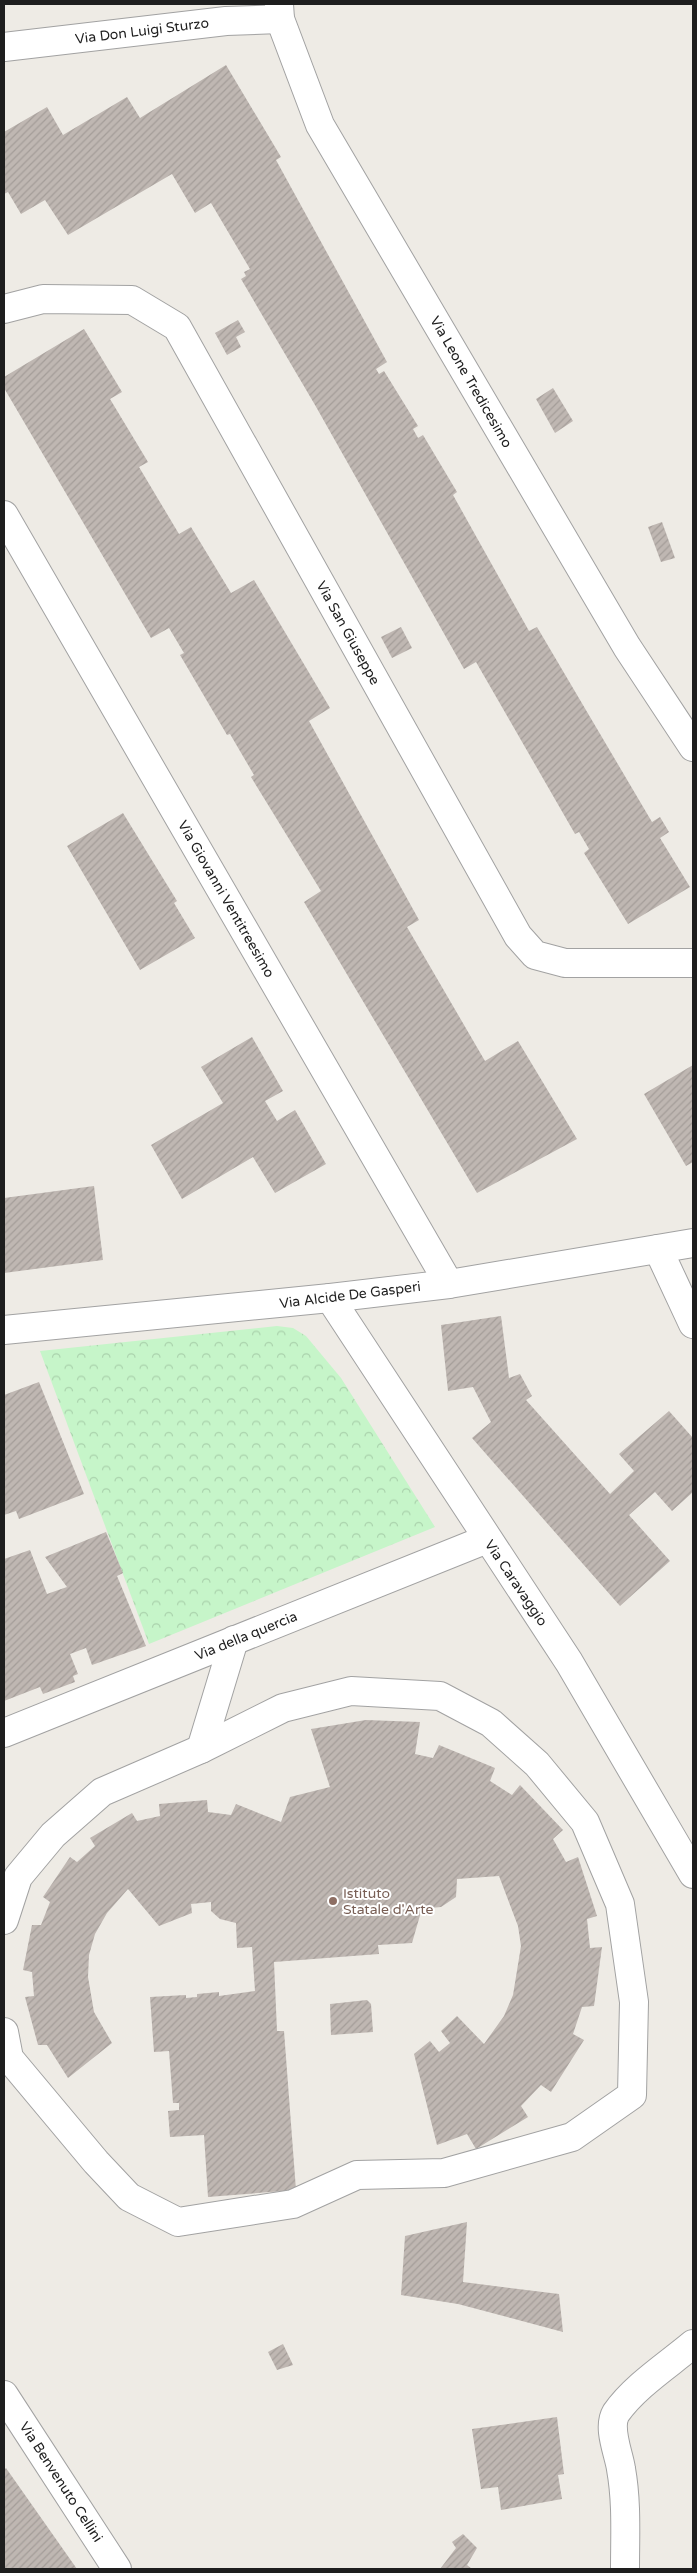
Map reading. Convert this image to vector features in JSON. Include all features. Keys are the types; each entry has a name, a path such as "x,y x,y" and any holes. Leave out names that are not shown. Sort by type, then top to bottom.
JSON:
{"street":[{"name":"Via Don Luigi Sturzo","path":"4,47 226,21 279,11"},
{"name":"Via Leone Tredicesimo","path":"279,11 320,125 627,647 693,747"},
{"name":"Via San Giuseppe","path":"4,310 43,299 132,300 177,327 518,936 535,955 565,962 693,963"},
{"name":"Via Giovanni Ventitreesimo","path":"4,515 449,1284"},
{"name":"Via Alcide De Gasperi","path":"4,1330 330,1298 449,1284 693,1243"},
{"path":"658,1250 693,1324"},
{"name":"Via Caravaggio","path":"330,1298 569,1662 693,1874"},
{"name":"Via della quercia","path":"4,1733 487,1539"},
{"path":"201,1749 234,1640"},
{"path":"4,1920 18,1877 53,1835 102,1792 201,1749 283,1708 351,1690 440,1696 491,1723 537,1764 586,1822 620,1904 634,2002 632,2095 572,2137 444,2173 357,2175 293,2204 178,2222 129,2197 96,2162 9,2058 4,2032"},
{"path":"625,2569 624,2503 621,2469 613,2439 615,2415 638,2390 693,2344"},
{"name":"Via Benvenuto Cellini","path":"6,2403 117,2569"}],"green space":[{"path":"277,1326 293,1328 306,1336 341,1378 435,1527 149,1644 40,1351"}],"building":[{"path":"226,65 281,157 276,160 387,362 376,369 379,374 384,371 418,426 413,429 418,438 423,435 457,492 453,495 529,631 537,627 652,822 660,817 669,832 660,838 690,887 628,924 584,853 589,849 579,832 575,834 476,662 464,669 315,405 241,279 246,276 244,272 250,269 211,203 195,213 172,174 68,235 45,200 21,214 8,192 4,194 4,132 47,107 63,135 127,97 140,118"},
{"path":"238,320 245,332 236,337 241,347 227,355 215,333"},
{"path":"84,329 122,392 110,399 148,462 139,467 179,534 191,527 231,593 254,580 330,708 309,721 419,920 407,927 485,1061 518,1041 577,1139 477,1193 304,902 321,891 251,777 254,775 230,734 227,735 180,655 184,653 169,628 151,638 4,388 4,377"},
{"path":"553,388 573,421 555,433 536,399"},
{"path":"662,522 675,558 661,562 648,527"},
{"path":"401,627 412,648 392,658 381,637"},
{"path":"123,813 177,901 174,903 195,938 140,970 67,846"},
{"path":"252,1037 283,1091 265,1101 277,1121 295,1110 326,1164 275,1193 253,1157 182,1199 151,1145 223,1103 201,1067"},
{"path":"693,1065 693,1162 686,1166 644,1094"},
{"path":"94,1186 103,1260 4,1273 4,1198"},
{"path":"501,1316 509,1378 520,1374 532,1396 526,1400 610,1494 634,1471 619,1454 669,1411 693,1438 693,1492 672,1511 655,1492 629,1515 670,1561 620,1606 472,1438 491,1422 473,1387 448,1391 441,1325"},
{"path":"39,1382 84,1494 19,1519 16,1511 4,1515 4,1395"},
{"path":"106,1532 123,1573 117,1576 146,1646 92,1665 86,1648 70,1654 78,1674 73,1676 75,1682 43,1694 40,1687 4,1701 4,1559 30,1550 47,1594 67,1587 45,1557"},
{"path":"366,1720 420,1722 415,1754 433,1758 439,1745 495,1768 490,1781 512,1795 520,1785 563,1830 553,1839 566,1862 578,1857 597,1916 587,1919 590,1948 602,1947 594,2006 582,2007 573,2034 584,2040 551,2092 541,2085 521,2106 528,2117 476,2149 467,2134 437,2145 414,2054 430,2041 439,2052 450,2043 441,2031 457,2016 484,2044 504,2016 513,1995 521,1946 518,1926 499,1876 457,1879 456,1897 441,1907 430,1908 423,1905 412,1943 378,1945 379,1954 274,1962 277,2031 284,2031 296,2190 208,2197 204,2135 170,2137 168,2111 179,2110 179,2103 173,2103 169,2051 154,2052 150,1997 186,1995 186,1998 197,1997 197,1994 219,1992 219,1996 255,1991 252,1947 237,1948 236,1923 220,1919 211,1911 211,1902 191,1904 192,1913 159,1926 128,1889 107,1913 95,1934 89,1955 88,1977 94,2012 112,2043 68,2078 47,2045 38,2045 25,1997 34,1996 32,1972 23,1970 32,1925 41,1925 50,1902 43,1897 70,1857 77,1862 95,1846 90,1838 132,1813 137,1821 160,1816 159,1804 207,1800 208,1812 231,1815 236,1804 281,1822 290,1797 330,1787 311,1729"},
{"path":"367,2000 371,2004 373,2032 331,2035 330,2004"},
{"path":"467,2222 463,2282 559,2294 563,2332 458,2304 401,2295 405,2236"},
{"path":"283,2344 293,2365 277,2370 268,2352"},
{"path":"557,2417 564,2474 558,2475 562,2499 501,2510 498,2487 481,2489 472,2429"},
{"path":"6,2468 77,2569 4,2569 4,2470"},
{"path":"463,2534 477,2548 467,2565 472,2569 440,2569 456,2548 452,2542"}],"place":[{"name":"Istituto Statale d'Arte","path":"333,1901"}]}
